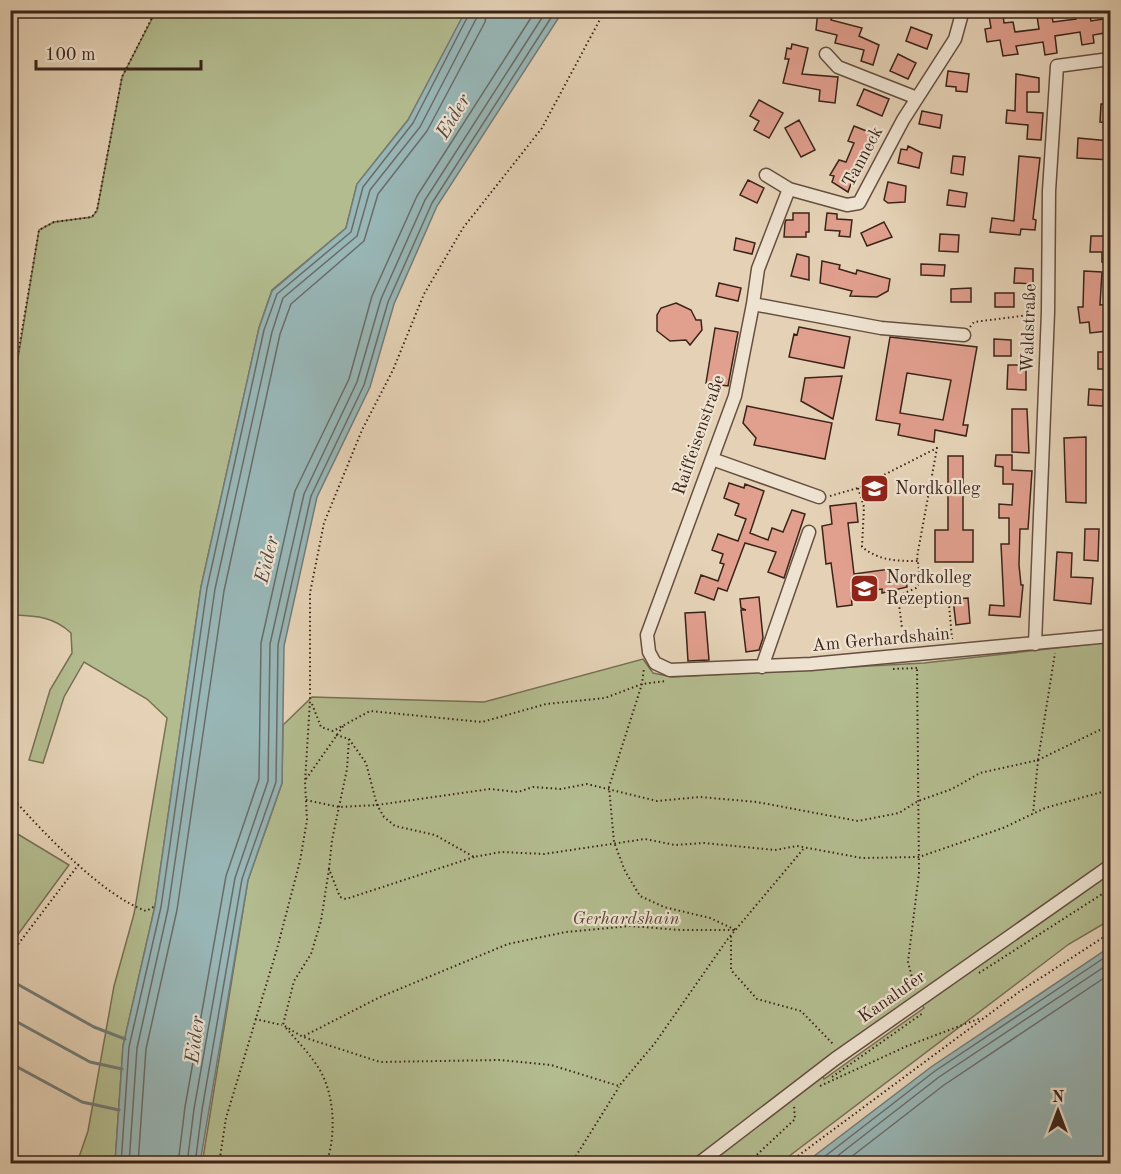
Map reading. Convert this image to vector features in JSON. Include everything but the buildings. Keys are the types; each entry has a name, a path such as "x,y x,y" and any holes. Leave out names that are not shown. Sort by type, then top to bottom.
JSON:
{"street":[{"name":"Tanneck","path":"766,175 789,189 847,205 859,202 917,98 955,39 963,10"},
{"path":"826,54 838,67 917,98"},
{"name":"Waldstraße","path":"1035,644 1048,312 1049,192 1058,66 1110,59"},
{"path":"789,189 758,269 753,304 881,328 964,335"},
{"name":"Raiffeisenstraße","path":"655,663 649,652 647,635 735,396 753,304"},
{"path":"712,459 819,497"},
{"path":"762,667 809,532"},
{"name":"Am Gerhardshain","path":"655,663 670,670 913,659 1110,636"},
{"name":"Kanalufer","path":"698,1164 794,1090 921,1006 1110,866"}],"path":[{"path":"10,401 39,230 54,222 92,217 97,210 122,77 156,10"},
{"path":"219,1164 226,1118 254,1019 277,950 300,861 307,820 305,782 310,701 310,593 324,523 362,430 393,370 424,294 463,228 542,128 605,10"},
{"path":"964,335 974,322 1048,312"},
{"path":"819,497 858,488 937,448 918,561 921,580 916,588 898,596 913,659 919,856 908,962 921,1006 820,1086 907,1046 986,1016"},
{"path":"858,488 864,507 862,547 872,555 889,561 918,561"},
{"path":"948,592 953,644"},
{"path":"1033,814 1038,760 1057,642"},
{"path":"885,669 913,659"},
{"path":"655,663 644,668 642,684 609,787 614,842 625,871 640,896 664,907 710,918 736,930"},
{"path":"310,701 321,727 333,731 370,711 482,722 546,704 605,698 642,684 666,681"},
{"path":"305,782 345,723"},
{"path":"306,800 339,807 377,805 490,789 518,792 533,787 561,789 587,784 609,787 657,801 700,797 757,802 858,821 899,813 918,801 952,789 980,773 1038,760 1110,724"},
{"path":"336,735 349,739 366,763 377,805 384,818 395,826 435,835 474,856"},
{"path":"283,1025 294,981 311,954 321,921 347,769 349,739"},
{"path":"329,869 336,890 340,897 346,899 474,856 501,852 544,854 645,839 675,845 704,843 775,850 797,846 862,858 919,856 1003,828 1033,814 1110,787"},
{"path":"10,800 15,801 79,864 130,905 146,911 155,906"},
{"path":"571,1164 619,1086 655,1043 731,936 806,847"},
{"path":"10,956 79,864"},
{"path":"971,979 1110,889"},
{"path":"303,1037 380,997 508,944 566,932 630,926 680,930 736,930"},
{"path":"787,1164 986,1016 1110,933"},
{"path":"731,936 731,970 757,999 801,1011 820,1028 839,1051"},
{"path":"254,1019 283,1025 303,1037 380,1062 500,1060 541,1064 619,1086"},
{"path":"283,1025 313,1059 326,1084 333,1132 326,1164"},
{"path":"747,1164 795,1119 794,1090"}],"green space":[{"path":"156,11 466,11 408,120 357,184 346,228 272,290 259,328 201,587 155,906 123,1046 115,1163 77,1163 88,1131 114,986 134,914 167,718 147,699 84,662 64,697 43,763 29,760 50,690 72,653 71,633 50,620 11,615 11,401 39,230 54,222 92,217 97,211 122,77"},
{"name":"Gerhardshain","path":"1110,642 1110,920 1069,944 780,1163 202,1164 248,880 282,783 283,725 312,697 484,702 643,659 653,673 672,677 924,663","holes":["922,1005 924,1008 824,1079 823,1076"]},
{"path":"11,830 69,865 11,944"}],"water":[{"name":"Eider","path":"466,10 563,11 437,206 394,304 370,387 317,497 284,646 282,783 248,880 200,1163 115,1163 123,1046 155,906 201,587 259,328 272,291 346,228 357,184 408,120"},
{"path":"1110,947 1110,1163 805,1163 931,1067"}],"waterway":[{"path":"10,980 94,1027 125,1039"},
{"path":"10,1018 90,1062 122,1069"},
{"path":"10,1063 82,1102 119,1110"}],"place":[{"name":"Nordkolleg","path":"874,489"},
{"name":"Nordkolleg Rezeption","path":"865,588"}]}
